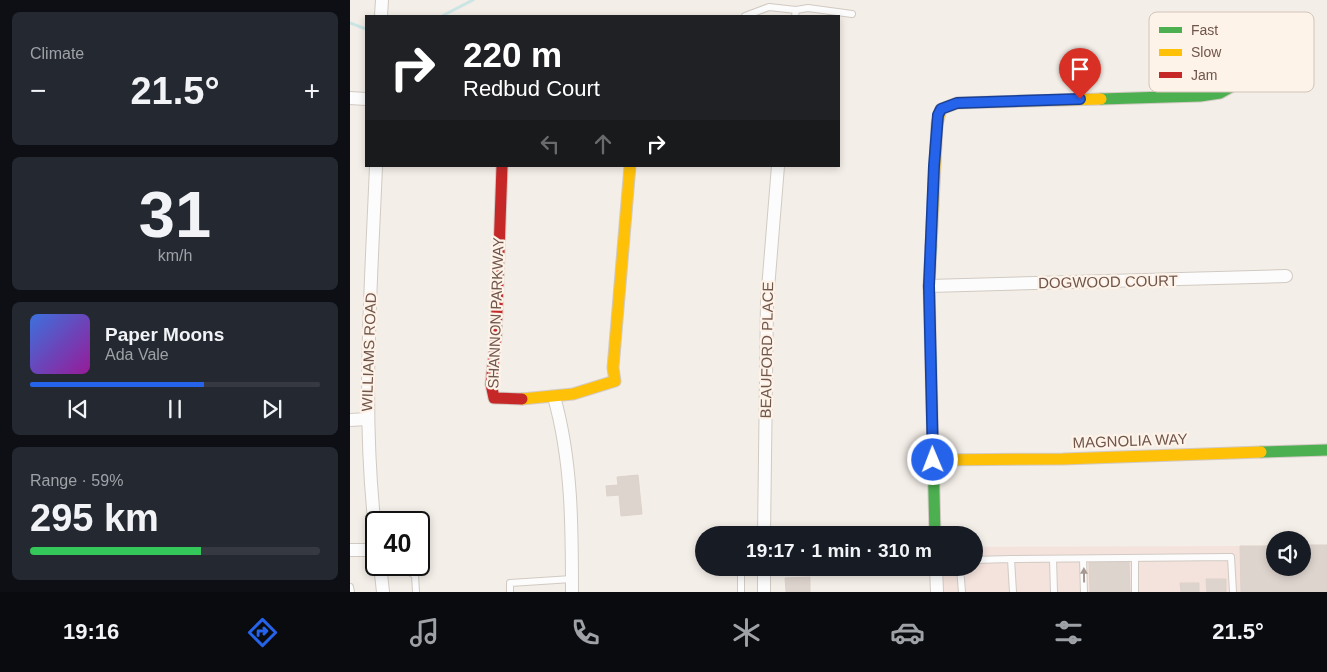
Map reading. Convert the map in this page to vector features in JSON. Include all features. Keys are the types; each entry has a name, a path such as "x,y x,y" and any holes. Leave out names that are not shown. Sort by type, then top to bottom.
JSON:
{"street":[{"path":"935,526 929,286 936,132 941,109 957,103 1200,96 1220,92"},
{"path":"350,98 365,99"},
{"name":"WILLIAMS ROAD","path":"374,511 367,420 376,167"},
{"name":"SHANNON PARKWAY","path":"502,167 496,337 492,392 494,398 509,400 554,396 605,387 615,382 613,368 630,167"},
{"name":"BEAUFORD PLACE","path":"764,526 767,302 778,167"},
{"name":"DOGWOOD COURT","path":"929,286 1286,276"},
{"path":"554,396 562,426 568,473 572,586"},
{"path":"350,420 367,420"},
{"name":"MAGNOLIA WAY","path":"933,460 1063,459 1327,450"},
{"path":"350,550 365,550"},
{"path":"381,576 383,592"},
{"path":"764,576 764,592"},
{"path":"936,576 937,592"}],"lane":[{"path":"748,15 770,7 796,13 808,8 852,14"},
{"path":"983,560 1230,557 1233,592"},
{"path":"1135,558 1135,592"},
{"path":"1010,559 1013,592"},
{"path":"1053,559 1054,592"},
{"path":"1083,559 1084,592"},
{"path":"415,576 416,592"},
{"path":"741,576 742,592"},
{"path":"961,576 962,592"},
{"path":"510,592 510,583 572,586"},
{"path":"350,587 351,592"}],"shaded area":[{"path":"1311,545 1327,545 1327,592 938,592 937,576 983,576 983,547 1266,546 1266,576 1311,576"}],"building":[{"path":"638,475 642,514 621,516 619,495 607,496 606,486 618,485 617,477"},
{"path":"1311,545 1327,545 1327,592 1241,592 1240,546 1266,546 1266,576 1311,576"},
{"path":"1129,561 1130,592 1090,592 1089,562"},
{"path":"810,577 810,592 786,592 785,578"},
{"path":"1206,579 1226,579 1226,592 1207,592"},
{"path":"1180,583 1199,583 1199,592 1181,592"}],"waterway":[{"path":"444,15 473,0"},
{"path":"350,23 365,29"}],"traffic: fast":[{"path":"1101,99 1200,96 1222,92"},
{"path":"931,246 929,286 935,526"},
{"path":"1261,452 1327,450"}],"traffic: slow":[{"path":"931,246 937,124 941,109 957,103 1101,99"},
{"path":"522,399 573,394 615,381 613,368 630,167"},
{"path":"933,460 1063,459 1261,452"}],"traffic: jam":[{"path":"502,167 496,337 491,384 494,398 522,399"}],"route":[{"path":"933,460 929,286 938,115 941,109 957,103 1080,99"}]}
